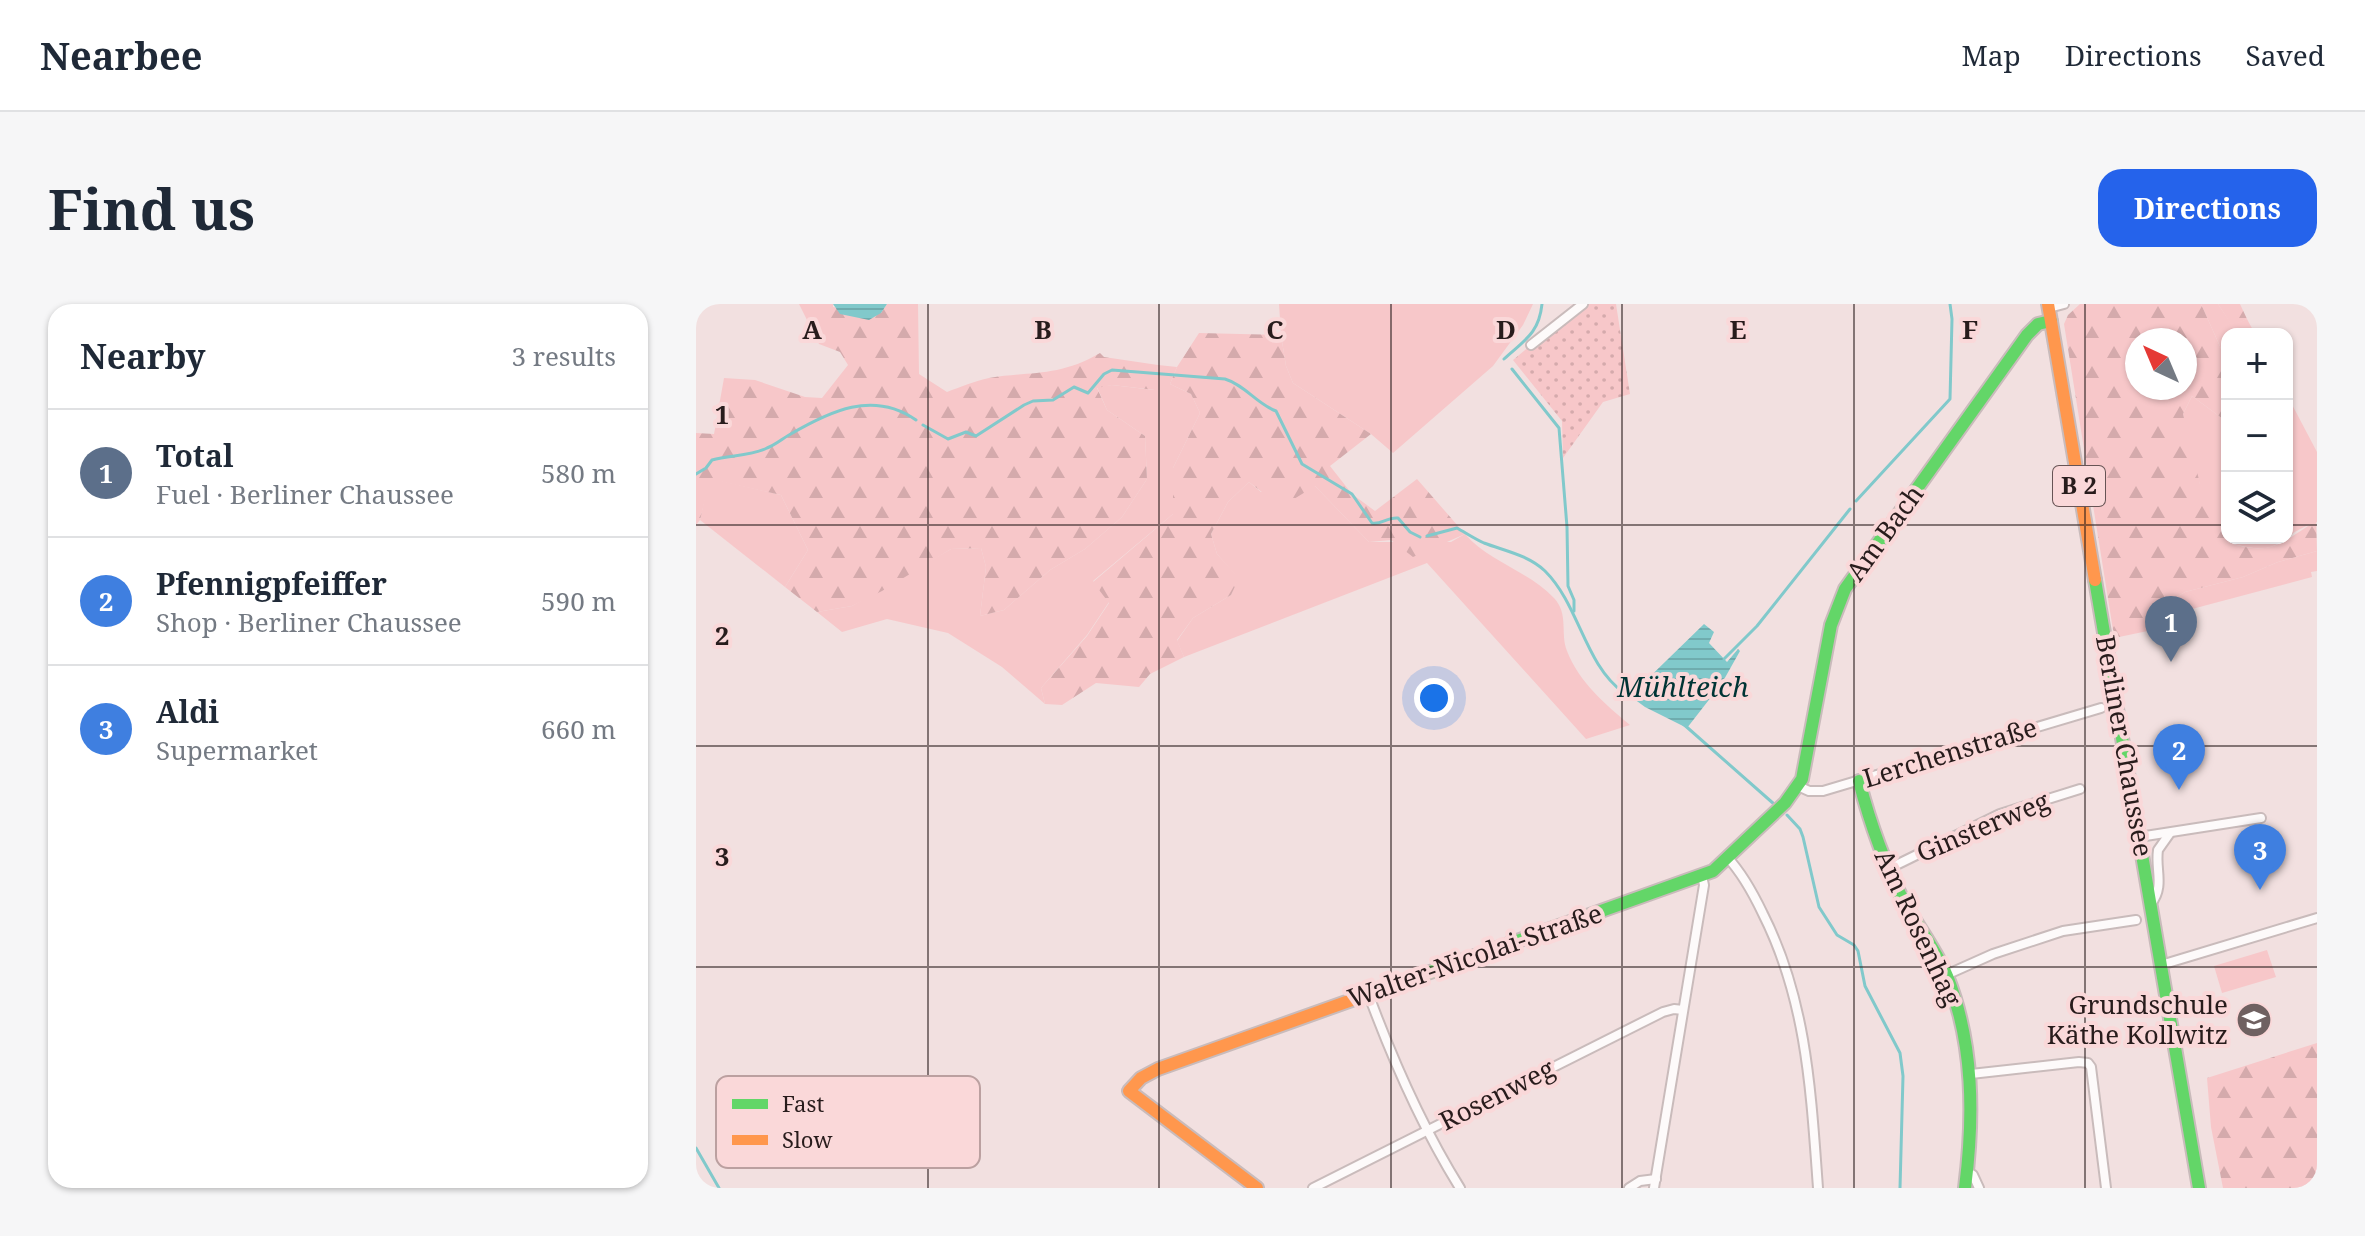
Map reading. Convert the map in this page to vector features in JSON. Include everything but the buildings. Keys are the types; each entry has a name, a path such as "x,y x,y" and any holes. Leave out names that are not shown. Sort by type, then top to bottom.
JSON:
{"street":[{"path":"1531,345 1583,304"},
{"path":"2049,311 2064,304"},
{"name":"Am Bach","path":"1798,786 1805,772 1831,625 1842,595 2027,335 2049,311"},
{"name":"Berliner Chaussee","path":"2049,311 2199,1188"},
{"name":"Lerchenstraße","path":"1798,786 1809,791 1823,791 2101,708"},
{"name":"Am Rosenhag","path":"1859,781 1872,829 1888,869 1946,975 1958,1009 1971,1074 1973,1126 1965,1188"},
{"name":"Walter-Nicolai-Straße","path":"1257,1188 1129,1091 1141,1078 1158,1069 1713,871 1785,803 1798,786"},
{"name":"Ginsterweg","path":"1888,869 2000,814 2080,789"},
{"path":"2139,837 2261,818"},
{"path":"2151,905 2159,888 2158,850 2171,832"},
{"path":"1727,857 1766,920 1797,1002 1808,1058 1818,1188"},
{"path":"1629,1188 1640,1181 1655,1184 1704,885 1702,876"},
{"path":"2161,965 2317,918"},
{"path":"1946,975 1993,954 2063,931 2136,920"},
{"path":"1368,993 1395,1062 1427,1130 1460,1188"},
{"name":"Rosenweg","path":"1313,1188 1663,1012 1683,1010"},
{"path":"1971,1074 2088,1063 2106,1188"},
{"path":"1968,1172 1973,1175 1979,1188"}],"green space":[{"path":"799,304 833,304 833,307 881,313 887,304 918,304 919,374 947,392 989,378 1058,370 1100,353 1104,357 1158,365 1155,390 1112,385 1097,388 1107,410 1145,436 1147,479 1122,517 1085,549 1050,570 1004,610 980,616 986,567 981,548 951,549 852,606 817,612 785,587 808,550 781,495 710,479 696,525 696,433 714,434 724,378 755,380 805,397 822,398 848,365 840,352 819,344"},
{"path":"1279,304 1533,304 1523,325 1493,366 1393,453 1371,434 1293,383 1286,366"},
{"path":"1581,304 1616,304 1630,394 1603,402 1563,458 1562,421 1513,360"},
{"path":"2080,304 2201,304 2221,349 2221,418 2197,400 2197,328 2125,328 2125,400 2190,400 2183,414 2200,484 2221,512 2221,544 2265,548 2293,544 2293,536 2316,521 2317,551 2278,562 2243,577 2185,592 2168,602 2171,609 2192,609 2186,623 2119,637 2113,630 2064,324 2068,315"},
{"path":"2201,304 2218,304 2232,325 2247,319 2252,328 2221,328 2221,349"},
{"path":"2218,304 2240,304 2247,319 2232,326"},
{"path":"1199,333 1281,335 1286,366 1293,383 1371,434 1330,466 1352,494 1375,511 1417,479 1465,534 1413,557 1391,540 1369,542 1315,486 1281,507 1249,482 1228,502 1211,534 1217,554 1239,578 1231,595 1193,618 1177,640 1184,657 1150,674 1139,687 1096,683 1062,705 1045,704 1041,688 1087,636 1109,603 1093,582 1173,514 1173,468 1200,413 1191,394 1170,384"},
{"path":"1158,365 1177,367 1170,384 1191,394 1200,413 1173,468 1173,514 1093,581 1109,602 1087,635 1041,688 1045,704 1002,667 948,633 887,619 842,632 817,612 852,606 951,549 981,548 986,567 980,616 1004,610 1050,570 1085,549 1122,517 1147,479 1145,436 1107,410 1097,387 1112,385 1154,390"},
{"path":"2190,400 2197,400 2221,418 2221,513 2200,485 2186,435 2183,414"},
{"path":"2293,406 2317,452 2317,522 2293,534"},
{"path":"709,478 781,495 808,550 785,587 700,520"},
{"path":"1249,482 1261,492 1315,486 1369,542 1451,542 1465,534 1554,598 1563,617 1567,651 1578,673 1602,701 1630,725 1586,739 1427,563 1184,657 1177,641 1193,618 1231,595 1238,578 1217,554 1211,534 1228,502"},
{"path":"2235,544 2277,544 2259,548"},
{"path":"2317,551 2317,571 2311,572 2312,577 2192,609 2171,609 2168,602 2185,592 2243,577 2278,562"},
{"path":"2267,950 2276,977 2222,993 2214,966"},
{"path":"2317,1043 2317,1188 2223,1188 2211,1127 2207,1078"}],"water":[{"path":"833,304 887,304 881,313 869,320 840,314"},
{"name":"Mühlteich","path":"1704,624 1714,632 1709,643 1727,662 1738,649 1740,651 1722,683 1687,728 1630,696"}],"waterway":[{"path":"1504,359 1534,329 1542,304"},
{"path":"1856,501 1950,399 1950,304"},
{"path":"1512,369 1559,428 1568,586 1574,600 1574,611"},
{"path":"923,425 948,439 966,432 976,436 1033,401 1053,400 1074,387 1088,393 1104,374 1112,370 1225,379 1276,411 1302,464 1352,494 1372,523 1398,518 1410,532 1420,537"},
{"path":"696,474 712,460 761,451 820,418 852,407 884,406 916,420"},
{"path":"1724,659 1757,626 1850,509"},
{"path":"1427,536 1457,528 1484,543 1531,561 1545,571 1557,585 1600,667 1624,693 1637,693"},
{"path":"1681,722 1774,804"},
{"path":"1787,815 1803,837 1819,907 1837,935 1858,951 1865,986 1900,1053 1903,1076 1900,1188"},
{"path":"696,1148 719,1188"}],"traffic: fast":[{"path":"1394,985 1713,871 1785,803 1802,779 1831,625 1845,589 2027,335 2038,324 2051,321"},
{"path":"2095,580 2199,1188"},
{"path":"1859,781 1890,873 1943,966 1956,1002 1970,1081 1970,1134 1965,1188"}],"traffic: slow":[{"path":"2048,304 2095,580"},
{"path":"1257,1188 1129,1091 1141,1078 1158,1069 1394,985"}],"place":[{"name":"Total","path":"2171,662"},
{"name":"Pfennigpfeiffer","path":"2179,790"},
{"name":"Aldi","path":"2260,890"},
{"name":"Grundschule Käthe Kollwitz","path":"2254,1020"}]}
